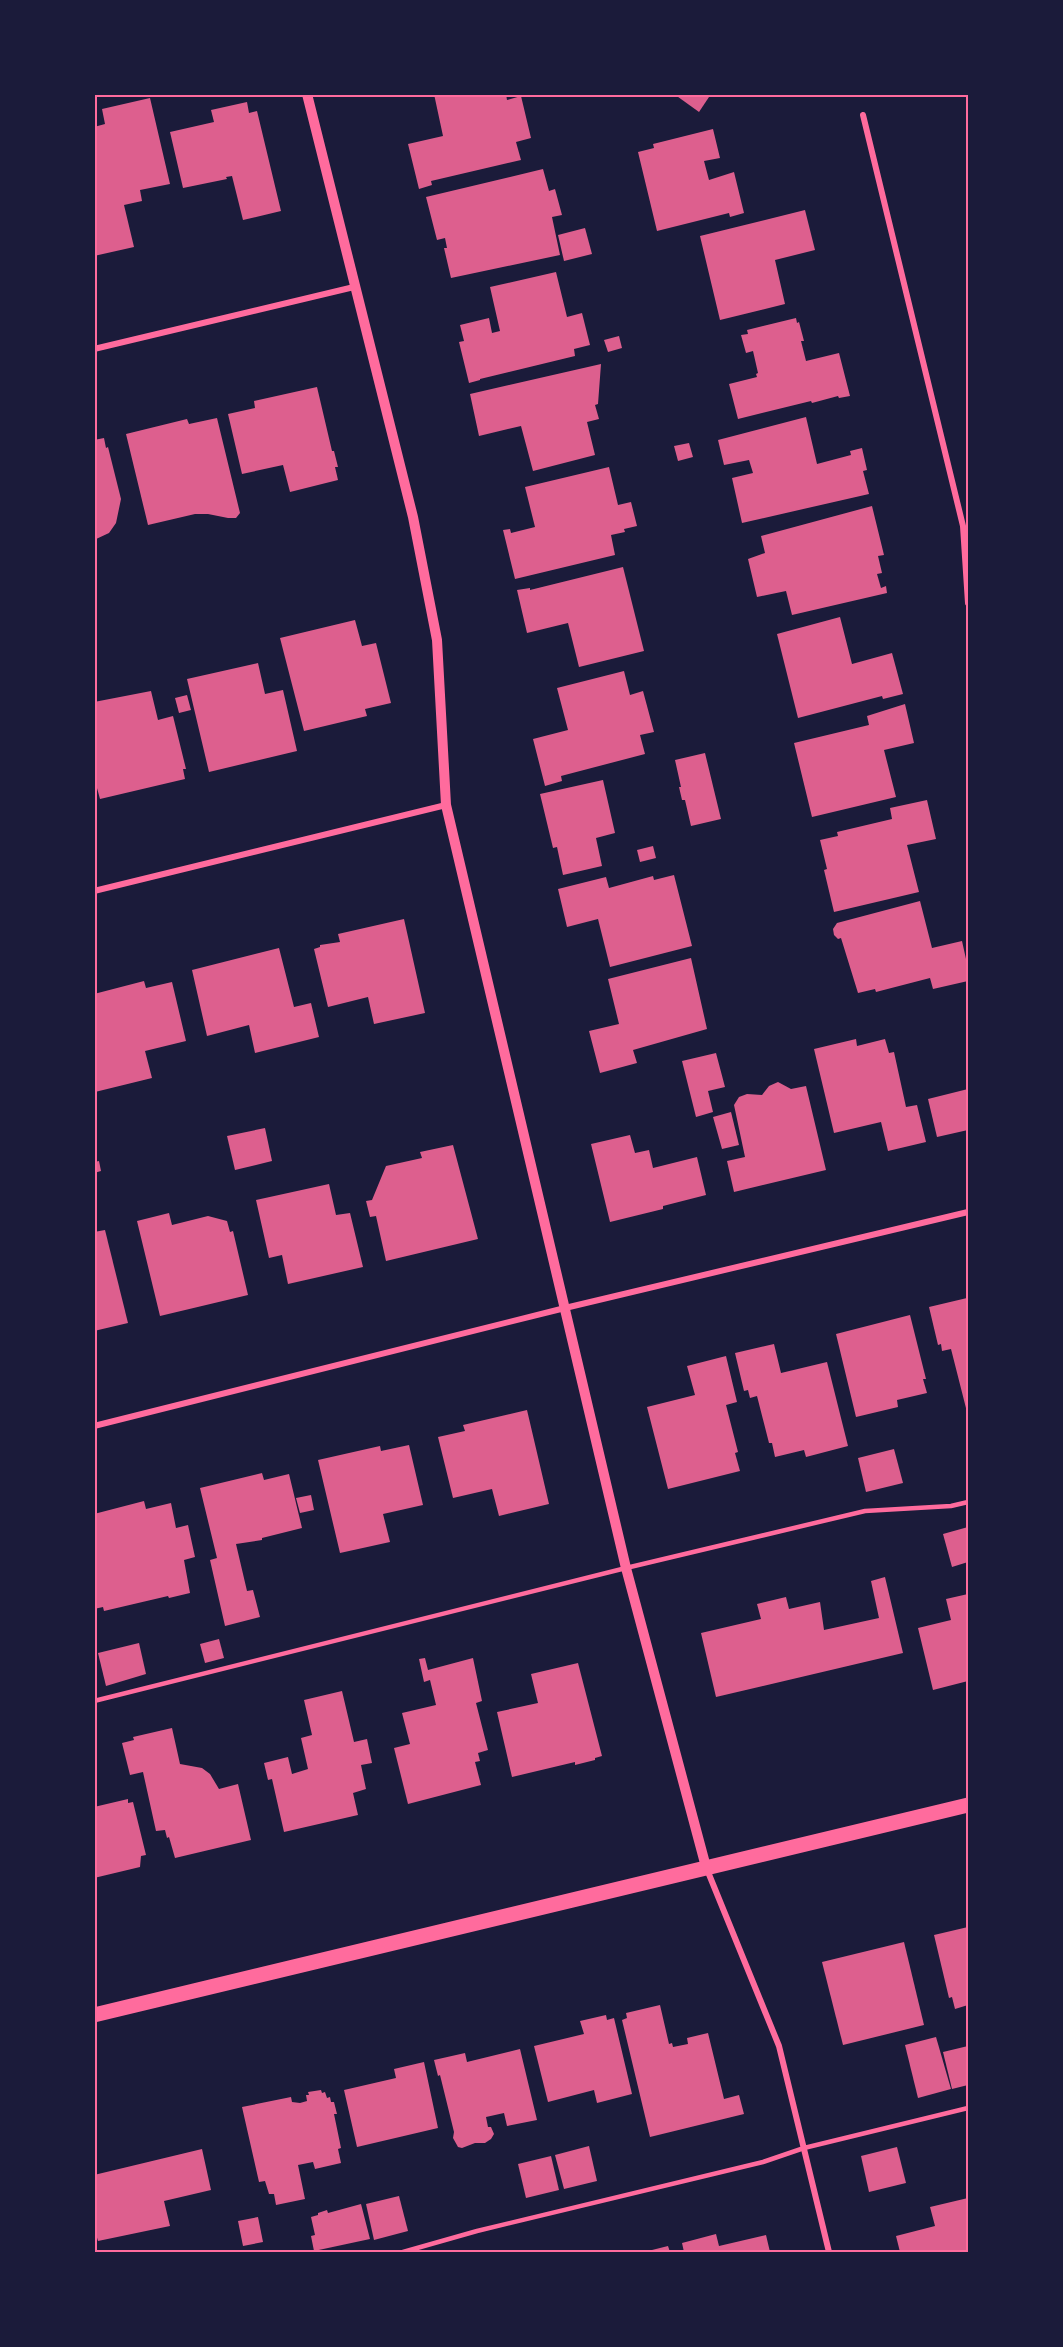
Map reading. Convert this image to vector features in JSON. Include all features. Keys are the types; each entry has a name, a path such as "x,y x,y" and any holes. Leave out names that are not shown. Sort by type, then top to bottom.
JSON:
{"main road":[{"path":"94,2015 969,1805"}],"street":[{"path":"307,94 413,517 437,640 446,805 626,1568 706,1867 779,2046 829,2253"},
{"path":"863,115 963,526 969,603"},
{"path":"94,349 354,287"},
{"path":"94,891 446,805"},
{"path":"94,1426 565,1308 969,1212"}],"lane":[{"path":"94,1701 626,1568 866,1511 951,1506 969,1502"},
{"path":"403,2253 477,2231 763,2162 804,2148 969,2108"}],"building":[{"path":"434,94 506,94 507,100 521,96 531,138 516,142 521,160 431,181 432,185 419,189 408,144 443,136"},
{"path":"674,94 711,94 699,112"},
{"path":"150,98 170,184 140,190 142,201 124,205 134,247 94,256 94,127 105,124 102,109"},
{"path":"247,102 249,113 257,111 281,211 243,220 232,176 183,188 170,132 214,122 211,110"},
{"path":"713,129 720,158 704,161 709,180 734,172 744,213 730,217 729,213 657,231 638,152 654,148 653,144"},
{"path":"543,169 549,191 555,189 562,215 552,217 560,255 451,278 444,248 447,248 445,238 437,240 426,197"},
{"path":"805,210 815,250 775,260 785,304 720,320 700,236"},
{"path":"585,228 592,254 564,261 558,235"},
{"path":"556,272 567,317 582,313 590,345 574,349 575,356 469,383 459,342 464,341 460,325 489,318 492,333 500,331 490,287"},
{"path":"796,318 804,341 801,341 806,361 839,353 850,396 839,398 838,396 812,403 811,401 738,419 729,384 757,377 758,373 753,351 746,353 741,335 748,334 747,330"},
{"path":"619,336 622,348 608,352 604,340"},
{"path":"601,364 598,404 595,405 599,419 587,422 595,455 533,471 521,426 479,436 470,394"},
{"path":"317,387 338,467 335,467 338,480 290,492 283,465 242,474 228,414 255,408 254,401"},
{"path":"806,417 817,464 851,455 850,451 862,448 867,470 863,471 869,494 742,523 732,478 753,473 749,460 724,465 718,440"},
{"path":"217,418 240,513 236,518 195,514 148,525 126,434 187,419 189,424"},
{"path":"104,438 121,499 116,523 109,533 94,540 94,440"},
{"path":"689,443 693,457 678,461 674,446"},
{"path":"609,467 618,505 631,502 637,526 611,535 615,555 515,579 503,530 510,529 511,533 535,527 525,487"},
{"path":"872,506 884,555 878,556 882,573 877,574 881,588 886,586 887,593 792,615 786,591 757,597 748,559 765,553 761,536"},
{"path":"623,567 644,651 579,667 568,623 527,633 517,590 530,588 530,590"},
{"path":"840,617 852,664 892,653 903,694 883,699 882,696 798,718 777,634"},
{"path":"355,620 362,646 376,643 391,703 365,709 367,716 304,731 280,638"},
{"path":"258,663 265,694 283,690 297,751 209,772 187,679"},
{"path":"624,671 630,695 643,691 654,732 640,735 645,754 561,776 562,781 545,786 533,739 568,730 557,688"},
{"path":"151,691 158,720 173,716 186,769 183,769 185,779 100,799 94,777 94,702"},
{"path":"187,695 191,710 179,713 175,698"},
{"path":"905,704 914,743 884,750 896,797 812,817 794,743 869,725 867,716"},
{"path":"705,753 721,819 691,826 685,800 682,800 675,760"},
{"path":"603,780 615,833 596,838 602,866 563,875 557,847 553,848 540,794"},
{"path":"927,800 936,839 907,845 919,892 834,912 820,840 838,836 837,832 892,819 890,808"},
{"path":"653,846 656,858 640,862 637,850"},
{"path":"674,875 692,946 610,967 598,919 567,927 558,889 606,877 609,888 653,876 654,880"},
{"path":"920,901 932,948 962,941 968,968 968,981 933,989 930,978 876,992 875,989 858,993 841,938 838,939 834,935 833,929 837,923"},
{"path":"404,919 425,1013 374,1024 368,997 328,1007 314,949 320,945 340,942 338,934"},
{"path":"279,948 294,1007 311,1003 319,1037 255,1053 249,1025 207,1036 192,970"},
{"path":"691,958 707,1029 633,1050 637,1063 600,1073 589,1031 619,1024 608,979"},
{"path":"144,981 146,988 172,982 186,1041 145,1051 152,1078 95,1092 94,994"},
{"path":"856,1039 857,1046 885,1039 889,1053 894,1052 906,1107 917,1105 926,1142 888,1151 881,1122 834,1133 814,1049"},
{"path":"716,1053 725,1087 708,1091 713,1112 696,1117 682,1061"},
{"path":"778,1082 791,1089 806,1086 826,1170 734,1192 727,1161 745,1157 734,1105 739,1097 747,1094 762,1095 769,1086"},
{"path":"968,1089 968,1130 937,1137 928,1099"},
{"path":"731,1112 739,1145 722,1149 713,1117"},
{"path":"265,1128 272,1161 235,1170 227,1136"},
{"path":"630,1135 635,1153 649,1150 653,1168 697,1157 706,1195 663,1206 663,1209 610,1222 591,1144"},
{"path":"453,1145 478,1239 386,1261 376,1216 370,1217 366,1201 372,1200 386,1166 422,1158 420,1152"},
{"path":"99,1161 101,1171 94,1173 94,1162"},
{"path":"329,1184 336,1215 350,1213 363,1267 288,1284 282,1255 269,1258 256,1200"},
{"path":"169,1213 172,1225 208,1216 227,1221 230,1232 233,1231 248,1295 160,1316 137,1221"},
{"path":"105,1230 128,1323 94,1331 94,1232"},
{"path":"967,1298 968,1416 951,1349 942,1351 941,1344 938,1345 929,1307"},
{"path":"910,1315 926,1379 923,1379 927,1393 897,1400 898,1407 856,1417 836,1334"},
{"path":"774,1344 781,1373 827,1362 848,1446 806,1457 804,1450 775,1457 757,1396 750,1398 748,1390 744,1391 735,1353"},
{"path":"726,1356 737,1402 726,1405 738,1452 735,1453 740,1471 668,1489 647,1407 695,1395 687,1366"},
{"path":"527,1410 549,1504 499,1516 492,1489 453,1498 438,1437 465,1431 463,1425"},
{"path":"409,1445 423,1505 383,1514 390,1542 340,1553 318,1460 380,1446 381,1451"},
{"path":"894,1449 903,1483 866,1492 858,1458"},
{"path":"262,1473 264,1480 289,1474 302,1528 262,1538 262,1540 236,1544 247,1591 253,1590 260,1617 225,1626 210,1560 217,1558 200,1488"},
{"path":"311,1495 314,1510 300,1513 296,1498"},
{"path":"144,1501 146,1509 171,1503 176,1528 188,1525 195,1557 184,1560 190,1593 104,1611 103,1607 94,1609 94,1514"},
{"path":"968,1527 968,1562 952,1567 943,1534"},
{"path":"885,1577 903,1653 716,1697 701,1633 761,1619 757,1604 786,1597 789,1609 820,1602 824,1630 879,1618 871,1581"},
{"path":"968,1594 968,1681 933,1690 918,1628 951,1620 946,1599"},
{"path":"219,1639 224,1658 205,1663 200,1644"},
{"path":"139,1643 146,1674 106,1686 98,1653"},
{"path":"425,1658 428,1670 473,1658 482,1701 476,1703 488,1750 478,1753 480,1761 475,1762 481,1785 408,1804 394,1748 410,1744 402,1713 436,1705 430,1680 424,1682 419,1659"},
{"path":"578,1663 602,1756 575,1765 575,1762 512,1777 497,1712 538,1703 531,1674"},
{"path":"342,1691 354,1742 367,1739 372,1763 361,1765 366,1789 353,1793 358,1815 284,1832 272,1779 268,1780 264,1763 288,1757 292,1774 308,1769 301,1738 312,1735 304,1700"},
{"path":"172,1728 180,1764 202,1768 210,1774 219,1789 238,1784 251,1840 175,1858 165,1830 156,1831 143,1772 130,1775 122,1743 134,1740 133,1737"},
{"path":"128,1799 128,1803 133,1802 146,1855 141,1856 140,1867 94,1878 94,1807"},
{"path":"968,1927 968,2005 955,2009 952,1997 949,1998 934,1935"},
{"path":"904,1942 924,2025 843,2045 822,1962"},
{"path":"660,2005 669,2044 672,2043 673,2047 688,2044 687,2038 708,2033 724,2099 739,2095 744,2114 650,2137 622,2020 627,2018 626,2013"},
{"path":"606,2015 607,2020 614,2018 632,2094 597,2103 594,2090 548,2102 534,2046 584,2034 580,2021"},
{"path":"936,2037 951,2089 918,2098 905,2045"},
{"path":"968,2046 968,2085 952,2089 943,2052"},
{"path":"520,2049 537,2120 507,2126 504,2113 486,2117 488,2127 491,2127 494,2134 491,2139 485,2143 458,2147 453,2138 454,2132 434,2060 465,2053 467,2062"},
{"path":"424,2062 438,2128 357,2147 344,2090 396,2078 394,2069"},
{"path":"321,2090 322,2093 325,2092 327,2098 330,2097 331,2102 334,2102 341,2163 315,2169 313,2162 298,2165 305,2199 276,2205 274,2194 269,2194 265,2181 259,2182 242,2107 291,2097 292,2102 300,2103 307,2101 308,2092"},
{"path":"589,2146 597,2181 564,2189 555,2155"},
{"path":"897,2147 906,2183 869,2192 861,2156"},
{"path":"202,2149 211,2190 164,2201 170,2226 98,2241 94,2227 94,2175"},
{"path":"551,2156 559,2190 526,2198 518,2164"},
{"path":"399,2196 408,2231 374,2240 366,2204"},
{"path":"968,2198 968,2252 900,2252 896,2236 935,2226 930,2207"},
{"path":"361,2204 370,2239 314,2251 311,2236 315,2235 311,2217 327,2210 328,2213"},
{"path":"258,2217 263,2242 243,2246 238,2221"},
{"path":"716,2234 719,2246 766,2235 770,2252 684,2252 682,2243"},
{"path":"668,2246 670,2252 644,2252"}]}
